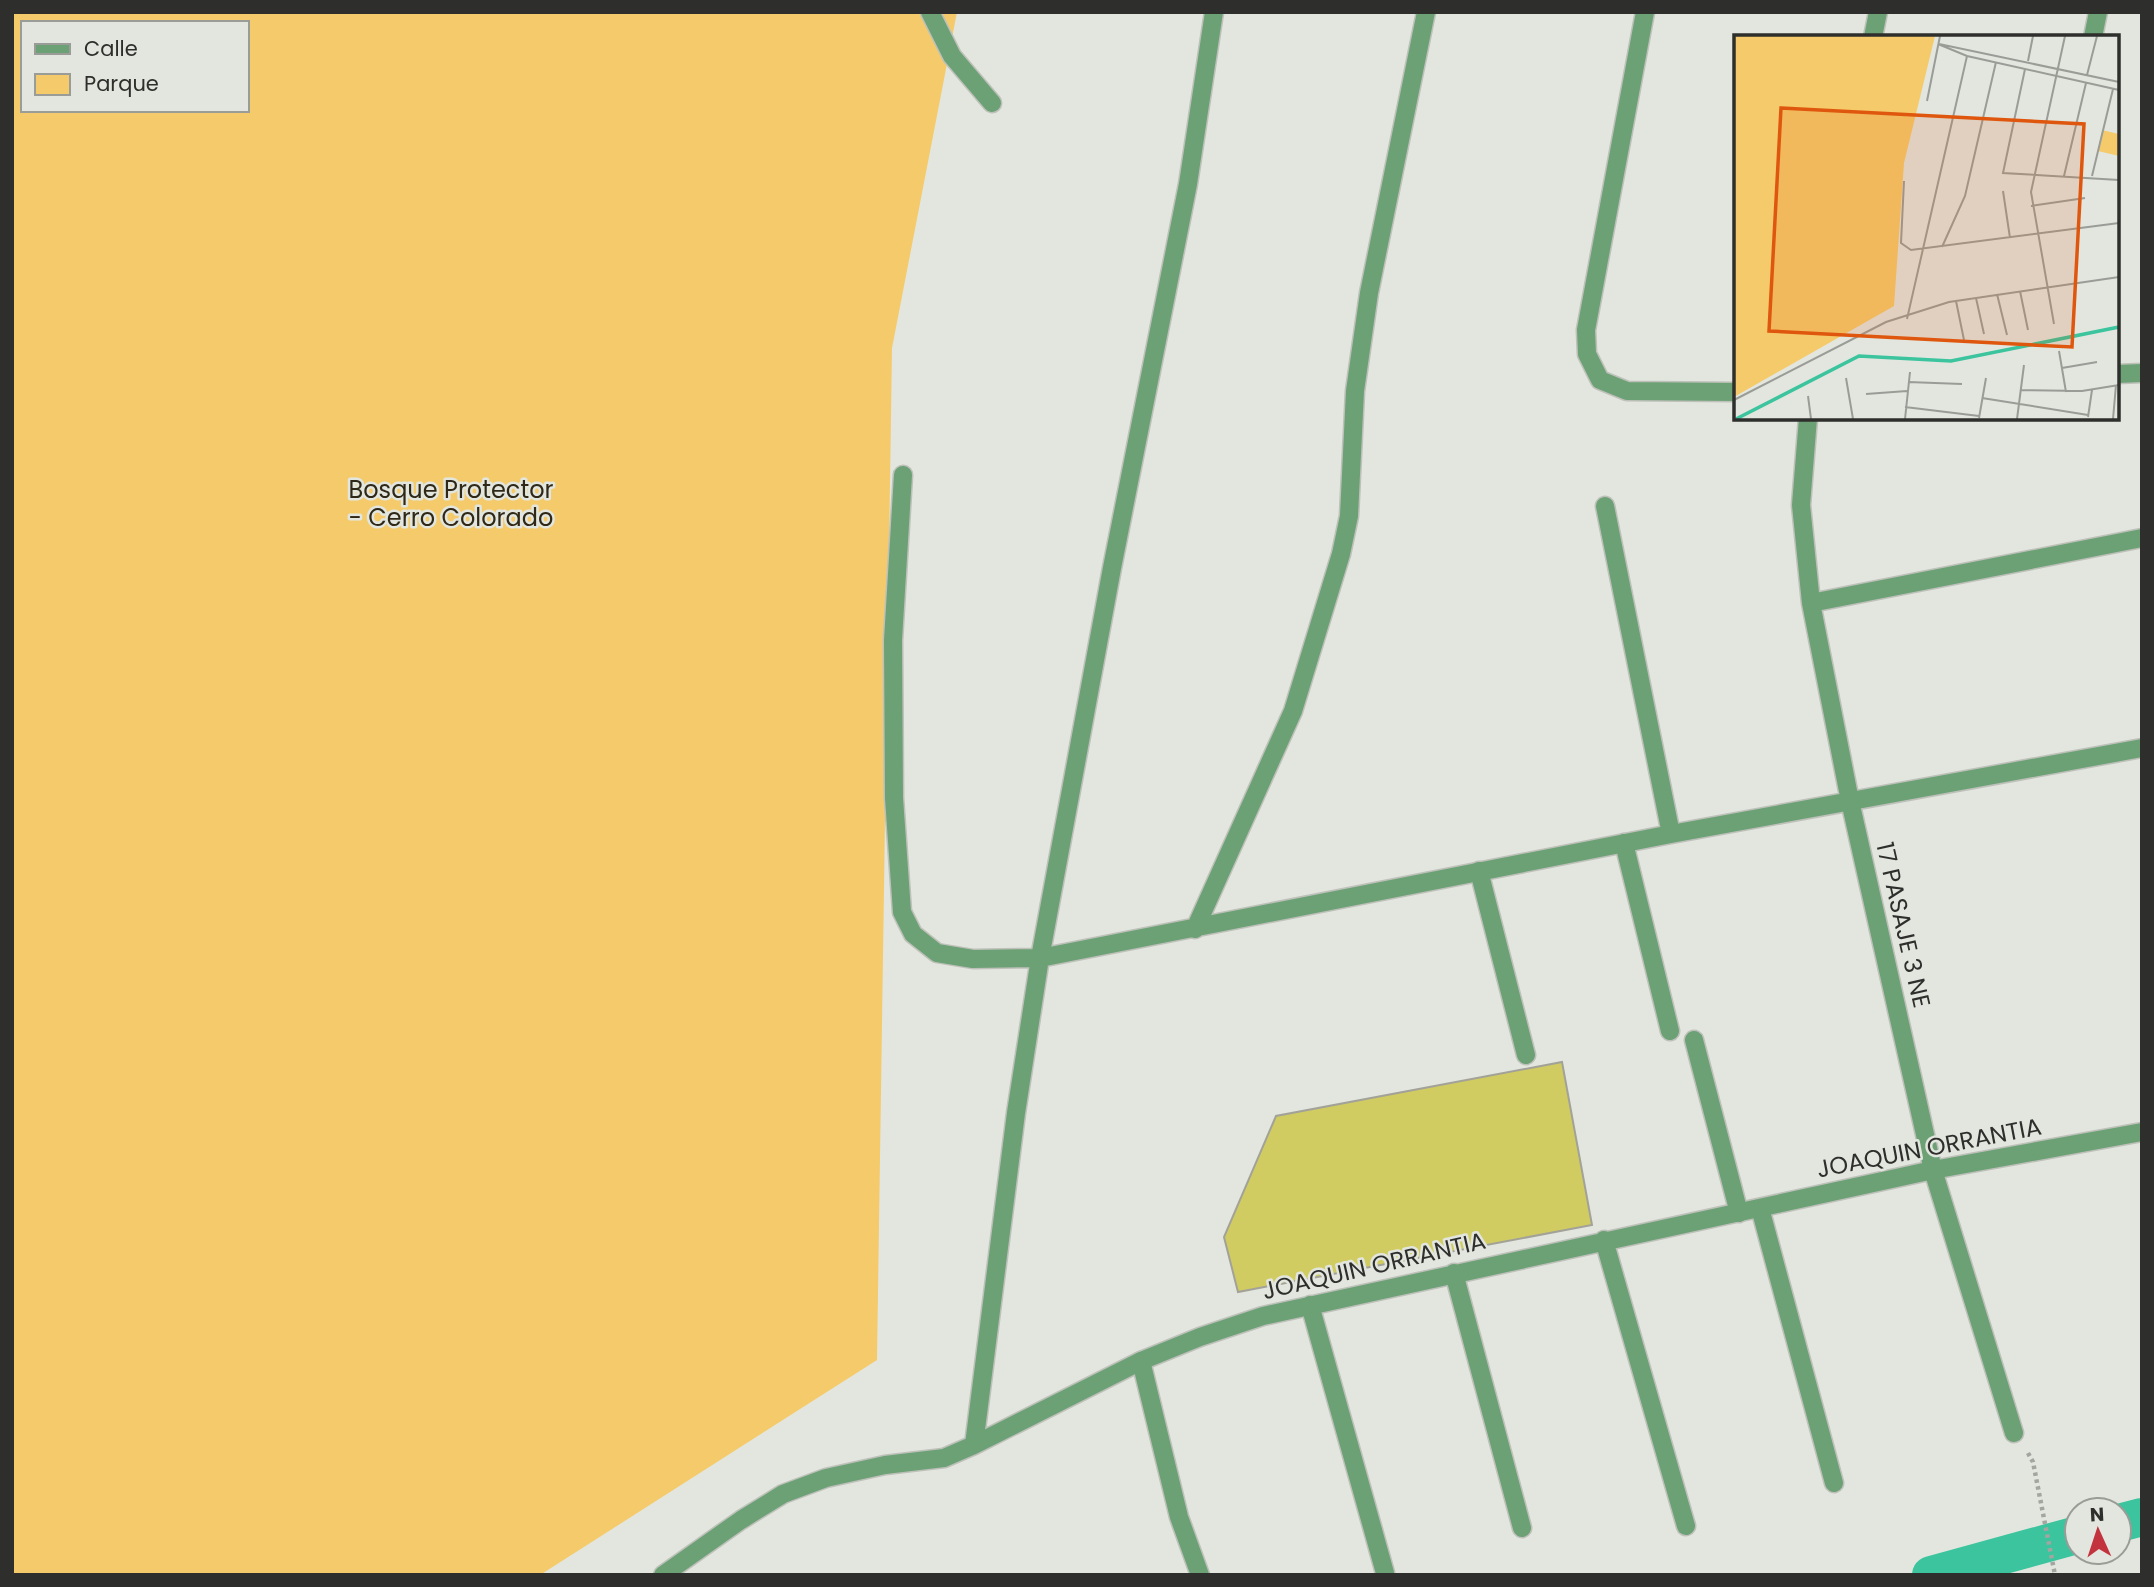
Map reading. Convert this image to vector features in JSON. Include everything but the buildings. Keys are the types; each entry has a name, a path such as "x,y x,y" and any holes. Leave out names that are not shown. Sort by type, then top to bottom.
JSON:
{"street":[{"path":"930,12 952,56 992,103"},
{"path":"974,1445 1016,1113 1041,958 1112,568 1188,184 1214,12"},
{"path":"1195,929 1293,711 1341,554 1349,516 1355,391 1369,293 1426,12"},
{"path":"1645,12 1586,330 1587,354 1600,380 1627,391 1734,392"},
{"path":"1873,35 1878,12"},
{"path":"2094,35 2098,12"},
{"path":"2119,374 2142,373"},
{"name":"17 PASAJE 3 NE","path":"1808,420 1801,505 1811,603 1850,801 1933,1170 2014,1433"},
{"path":"903,475 893,640 894,798 902,912 913,934 937,953 973,959 1041,958 1671,834 2142,748"},
{"path":"1605,506 1671,834"},
{"path":"1811,603 2142,538"},
{"path":"1625,843 1670,1031"},
{"path":"1479,872 1525,1055"},
{"path":"1694,1040 1739,1213"},
{"name":"JOAQUIN ORRANTIA","path":"663,1575 783,1494 826,1478 885,1465 944,1458 1141,1361 1263,1316 1933,1170 2142,1132"},
{"path":"1760,1208 1835,1483"},
{"path":"1604,1240 1686,1526"},
{"path":"1454,1273 1522,1528"},
{"path":"1310,1305 1385,1573"},
{"path":"1141,1361 1179,1517 1200,1575"}],"path":[{"path":"2034,1462 2054,1575"}],"green space":[{"name":"Bosque Protector - Cerro Colorado","path":"12,12 957,12 892,348 877,1360 540,1575 12,1575"}],"waterway":[{"path":"2133,1519 2142,1517"},
{"path":"1931,1575 2063,1539"}]}
